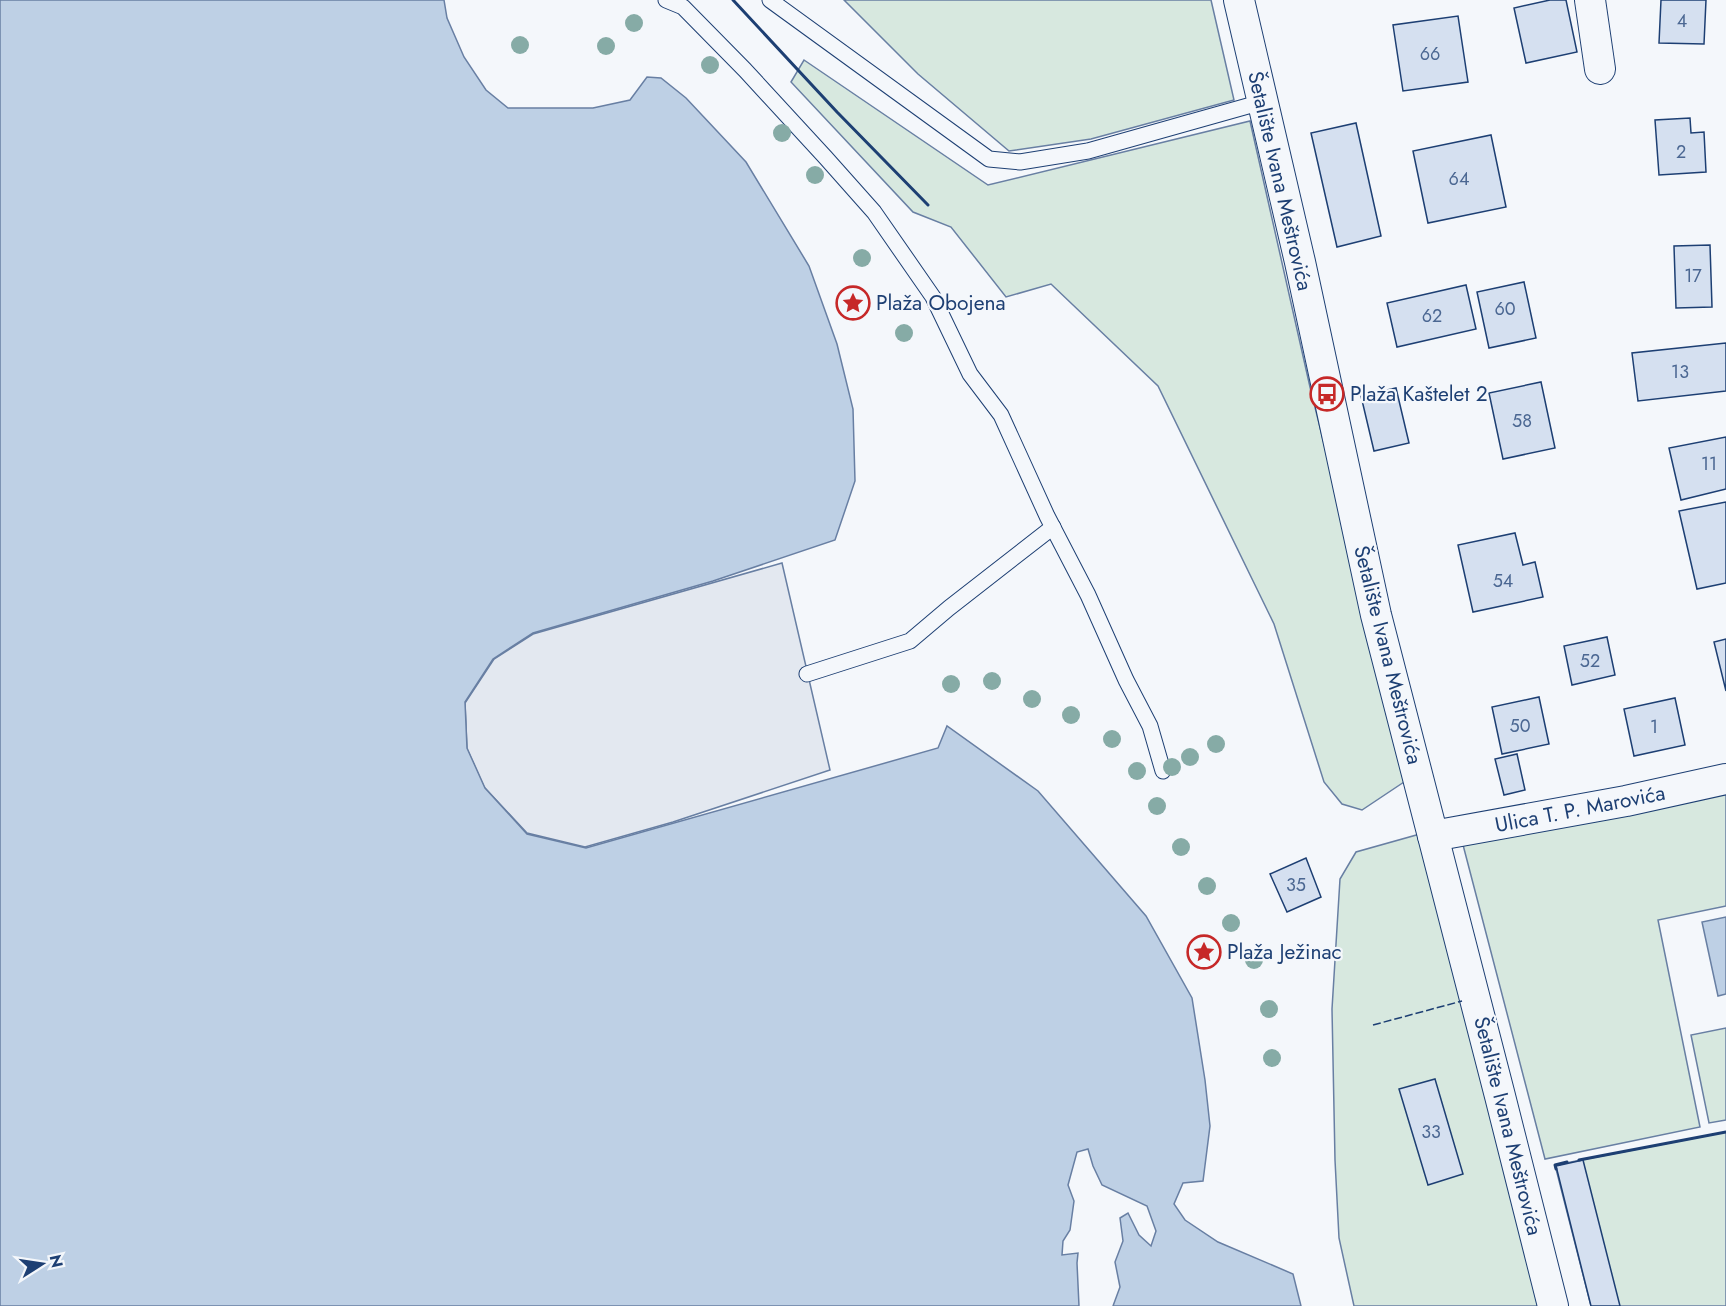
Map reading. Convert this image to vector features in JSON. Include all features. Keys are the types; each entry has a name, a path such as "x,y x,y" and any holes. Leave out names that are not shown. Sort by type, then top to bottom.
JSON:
{"street":[{"name":"Šetalište Ivana Meštrovića","path":"1239,0 1300,262 1376,615 1553,1306"},
{"path":"1590,0 1600,69"},
{"name":"Ulica T. P. Marovića","path":"1433,836 1626,801 1726,780"}],"lane":[{"path":"666,0 682,4 874,212 933,297 970,374 1001,415 1150,726 1163,771"},
{"path":"770,0 988,159 1020,162 1088,151 1262,102"},
{"path":"807,674 910,641 1053,527"}],"shaded area":[{"path":"844,0 1211,0 1234,100 1091,139 1009,151 918,74"},
{"path":"804,60 988,185 1250,121 1310,387 1407,780 1362,810 1342,804 1324,782 1274,624 1158,386 1051,284 1006,297 951,227 913,212 791,82"},
{"path":"782,563 830,770 673,822 585,847 527,833 484,787 467,749 465,703 494,659 533,634"},
{"path":"1726,794 1726,906 1658,920 1700,1127 1545,1159 1462,841"},
{"path":"1420,834 1539,1306 1354,1306 1339,1238 1335,1160 1332,1009 1340,879 1356,852"},
{"path":"1726,1028 1726,1120 1709,1123 1691,1035"},
{"path":"1726,1132 1726,1306 1591,1306 1555,1165"}],"water":[{"path":"0,0 444,0 447,18 464,57 486,90 508,108 593,108 630,100 647,77 661,78 686,98 746,162 809,266 837,344 853,409 855,481 835,540 713,581 533,633 493,659 465,702 467,748 485,788 527,834 586,848 938,748 947,726 1038,791 1146,916 1192,998 1210,1126 1203,1181 1183,1183 1174,1204 1185,1220 1218,1242 1293,1274 1301,1306 1113,1306 1120,1287 1115,1262 1123,1241 1120,1218 1128,1213 1139,1235 1151,1246 1156,1231 1147,1206 1102,1185 1088,1149 1077,1152 1068,1185 1074,1201 1070,1230 1063,1241 1062,1255 1078,1253 1079,1306 0,1306"},
{"path":"1726,917 1726,994 1718,996 1702,922"}],"building":[{"path":"1550,0 1566,0 1577,52 1526,63 1514,8"},
{"path":"1661,0 1706,0 1704,44 1659,43"},
{"path":"1458,16 1468,82 1403,91 1393,25"},
{"path":"1690,118 1691,133 1704,132 1706,172 1659,175 1655,120"},
{"path":"1356,123 1381,236 1337,247 1311,133"},
{"path":"1491,135 1506,207 1428,223 1413,151"},
{"path":"1710,245 1712,307 1676,308 1674,246"},
{"path":"1524,282 1536,338 1489,348 1477,292"},
{"path":"1466,285 1476,329 1397,347 1387,303"},
{"path":"1726,343 1726,391 1638,401 1632,353"},
{"path":"1541,382 1555,448 1503,459 1489,393"},
{"path":"1396,388 1409,443 1374,451 1361,396"},
{"path":"1726,437 1726,489 1681,500 1669,448"},
{"path":"1726,502 1726,583 1697,589 1679,511"},
{"path":"1515,533 1523,565 1535,562 1543,597 1473,612 1458,545"},
{"path":"1607,637 1615,675 1572,685 1564,646"},
{"path":"1726,639 1726,691 1714,642"},
{"path":"1539,697 1549,744 1502,754 1492,707"},
{"path":"1675,698 1685,745 1634,756 1624,709"},
{"path":"1517,754 1525,790 1504,795 1495,759"},
{"path":"1306,858 1321,897 1287,912 1270,874"},
{"path":"1435,1079 1463,1174 1428,1185 1399,1089"},
{"path":"1583,1160 1620,1306 1591,1306 1556,1166"}],"fence":[{"path":"1373,1025 1462,1001"}],"wall":[{"path":"733,0 837,112 928,205"},
{"path":"1579,1160 1726,1132"},
{"path":"1556,1169 1555,1165 1567,1162"}],"place":[{"name":"Plaža Obojena","path":"853,303"},
{"name":"Plaža Kaštelet 2","path":"1327,394"},
{"name":"Plaža Ježinac","path":"1204,952"}]}
